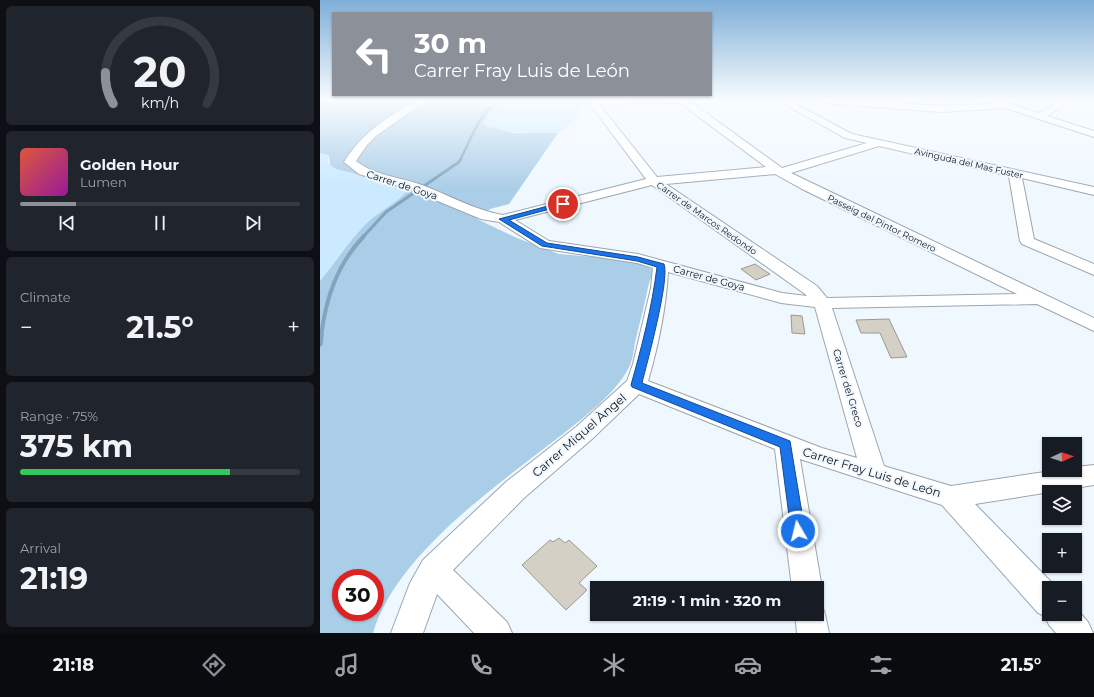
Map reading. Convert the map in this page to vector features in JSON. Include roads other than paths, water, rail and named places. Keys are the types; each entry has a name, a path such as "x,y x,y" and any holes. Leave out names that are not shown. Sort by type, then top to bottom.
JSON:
{"street":[{"name":"Carrer de Goya","path":"379,130 367,139 355,152 350,162 363,172 415,187 486,216 503,219 545,245 638,259 661,266 714,278 781,298 822,303 1041,299"},
{"name":"Carrer de Marcos Redondo","path":"614,130 654,181 811,290 822,303"},
{"name":"Passeig del Pintor Romero","path":"722,130 779,171 806,186 1094,325"},
{"name":"Avinguda del Mas Fuster","path":"837,130 849,136 1094,191"},
{"path":"1079,130 1094,134"},
{"path":"503,219 654,181 779,171 879,143"},
{"path":"1015,174 1027,241 1094,270"},
{"path":"636,385 646,349 659,288 661,266"},
{"name":"Carrer del Greco","path":"822,303 874,474"},
{"name":"Carrer Fray Luis de León","path":"636,385 786,445 874,474 951,497"},
{"name":"Carrer Miquel Àngel","path":"407,633 421,594 433,570 515,490 584,432 636,385"},
{"path":"786,445 806,581"},
{"path":"951,497 1094,475"},
{"path":"951,497 1042,594"},
{"path":"433,570 496,633"},
{"path":"811,621 813,633"},
{"path":"1066,621 1077,633"}],"waterway":[{"path":"460,160 475,130"},
{"path":"363,237 386,212 459,162 461,159"},
{"path":"321,336 326,308 334,282 347,258 364,236"},
{"path":"320,344 321,335"}]}
